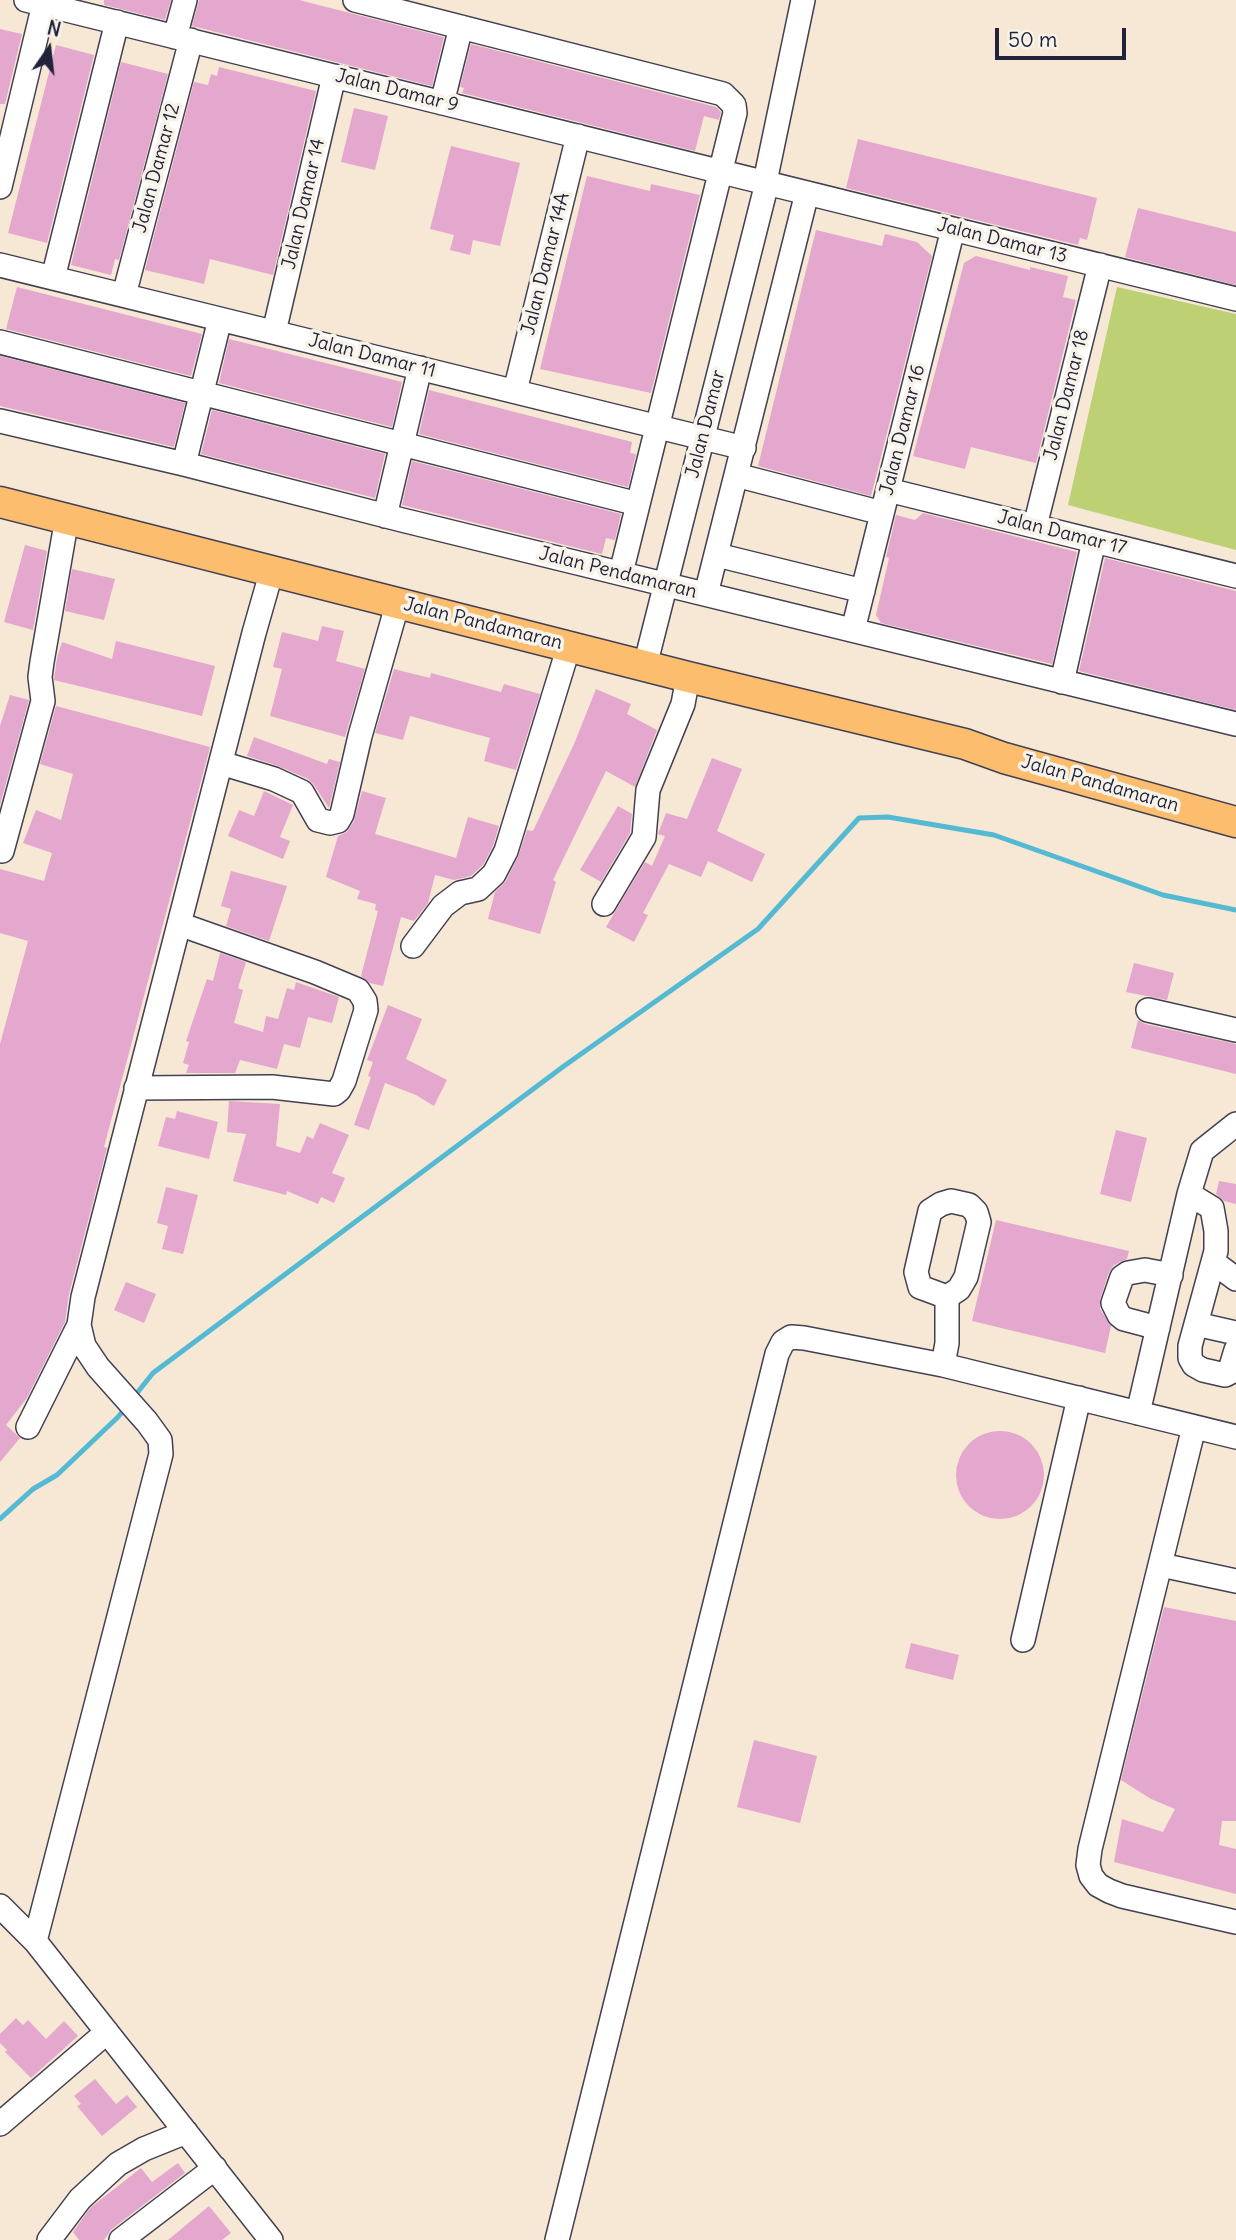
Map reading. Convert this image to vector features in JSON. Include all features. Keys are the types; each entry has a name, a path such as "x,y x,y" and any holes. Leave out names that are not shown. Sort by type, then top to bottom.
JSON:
{"main road":[{"name":"Jalan Pandamaran","path":"0,502 688,677 965,744 1004,758 1236,822"},
{"name":"Jalan Pandamaran","path":"965,744 1008,748 1236,802"}],"street":[{"name":"Jalan Damar 12","path":"124,295 183,39 185,0"},
{"path":"355,0 723,94 734,105 735,113 721,171 621,573"},
{"name":"Jalan Damar","path":"645,666 767,183 766,177 803,0"},
{"name":"Jalan Damar 9","path":"35,2 767,183"},
{"path":"0,187 35,2"},
{"path":"53,278 117,22"},
{"path":"442,103 461,27"},
{"name":"Jalan Damar 14","path":"274,332 334,76"},
{"name":"Jalan Damar 14A","path":"515,391 578,136"},
{"name":"Jalan Damar 13","path":"767,183 1236,299"},
{"path":"706,594 807,193"},
{"name":"Jalan Damar 16","path":"853,631 953,229"},
{"name":"Jalan Damar 11","path":"0,265 744,447"},
{"name":"Jalan Damar 18","path":"1035,526 1100,265"},
{"path":"184,464 220,319"},
{"path":"0,342 638,504"},
{"path":"385,516 420,368"},
{"name":"Jalan Pendamaran","path":"0,421 1236,724"},
{"path":"736,475 882,513"},
{"name":"Jalan Damar 17","path":"888,490 1236,576"},
{"path":"2,851 43,701 40,677 67,518"},
{"path":"1062,682 1094,541"},
{"path":"716,555 863,591"},
{"path":"35,1941 161,1454 160,1440 97,1367 84,1346 79,1325 82,1297 272,570"},
{"path":"221,763 274,779 302,792 318,820 330,823 338,821 398,602"},
{"path":"413,946 443,906 460,893 478,889 494,874 506,851 569,646"},
{"path":"604,904 644,837 648,790 683,704 688,677"},
{"path":"136,1088 272,1087 334,1094 344,1081 366,1010 365,1001 358,990 179,924"},
{"path":"1148,1010 1236,1030"},
{"path":"1138,1413 1189,1194 1202,1152 1236,1124"},
{"path":"1189,1194 1213,1208 1216,1231 1216,1251 1190,1346 1190,1358 1194,1365 1214,1374 1225,1375 1229,1373 1236,1350"},
{"path":"1213,1262 1236,1279"},
{"path":"1158,1328 1124,1319 1113,1303 1122,1277 1128,1273 1145,1270 1171,1275"},
{"path":"943,1365 947,1343 947,1297"},
{"path":"1196,1324 1236,1333"},
{"path":"28,1427 79,1325"},
{"path":"557,2240 777,1354 783,1342 791,1337 943,1365 1236,1437"},
{"path":"1023,1640 1079,1398"},
{"path":"1194,1427 1088,1865 1091,1876 1098,1885 1122,1896 1236,1922"},
{"path":"1161,1565 1236,1581"},
{"path":"0,1906 35,1941 271,2240"},
{"path":"0,2124 107,2032"},
{"path":"49,2240 80,2199 118,2164 144,2149 186,2132"},
{"path":"121,2240 215,2168"}],"green space":[{"path":"1117,287 1236,314 1236,550 1068,505"}],"building":[{"path":"104,0 171,0 165,20 104,5"},
{"path":"199,0 299,0 444,37 432,86 192,26"},
{"path":"0,29 22,34 5,104 0,104"},
{"path":"471,44 716,107 721,112 719,120 704,116 695,151 462,93 464,88 460,87"},
{"path":"56,45 94,55 47,243 8,233"},
{"path":"121,62 168,74 119,260 115,259 111,275 71,265"},
{"path":"219,67 316,91 273,275 210,259 204,284 145,270 194,82 208,85 211,74 217,76"},
{"path":"354,108 388,116 375,170 341,162"},
{"path":"858,139 1097,198 1087,240 1080,238 1078,245 846,188"},
{"path":"451,146 520,163 500,246 473,240 470,255 450,250 454,235 430,229"},
{"path":"587,176 650,191 651,184 700,195 651,393 540,369"},
{"path":"1138,208 1236,232 1236,285 1125,257"},
{"path":"816,230 882,246 885,234 917,242 932,256 871,496 758,466"},
{"path":"976,256 1030,270 1030,267 1068,276 1063,297 1076,300 1036,463 971,447 965,469 913,456 964,263"},
{"path":"17,287 202,334 191,376 6,329"},
{"path":"229,339 402,382 392,427 219,383"},
{"path":"0,356 185,403 174,447 0,406"},
{"path":"429,390 632,442 630,453 636,454 628,487 419,434"},
{"path":"212,410 385,454 375,498 201,454"},
{"path":"412,461 621,514 615,540 606,538 602,554 402,505"},
{"path":"923,513 1077,552 1052,664 881,623 876,615 896,515 915,520"},
{"path":"25,545 47,551 33,630 4,622"},
{"path":"1105,558 1236,591 1236,710 1079,671"},
{"path":"72,569 115,579 104,620 65,611"},
{"path":"322,626 344,631 336,661 365,669 345,737 270,716 282,669 273,667 282,632 318,641"},
{"path":"116,641 215,666 202,716 54,680 62,642 112,659"},
{"path":"394,669 430,678 431,673 501,692 504,684 540,694 516,770 484,761 490,738 410,716 403,740 375,733"},
{"path":"596,689 631,704 627,714 657,730 635,787 606,771 553,880 556,882 540,934 488,919 495,892 506,881 527,830 533,831 574,744"},
{"path":"10,695 29,700 0,805 0,726"},
{"path":"56,706 210,747 104,1147 107,1148 69,1294 65,1322 27,1398 6,1425 20,1438 0,1462 0,1044 28,941 0,933 0,869 44,881 52,853 23,843 36,810 61,820 73,774 40,764"},
{"path":"254,737 327,764 329,759 340,762 329,808 308,779 247,756"},
{"path":"712,758 742,769 717,831 765,854 752,882 708,861 701,877 669,864 643,913 648,915 634,942 606,927 645,862 652,866 665,836 658,834 666,813 687,819"},
{"path":"264,791 293,805 280,837 290,841 283,859 228,836 239,810 254,816"},
{"path":"362,791 386,798 375,834 456,858 468,817 499,826 483,865 471,876 454,880 435,875 428,903 414,921 401,917 383,986 370,983 361,976 378,911 375,910 376,904 357,899 360,891 326,877 338,836 347,832 354,821"},
{"path":"618,806 632,814 630,833 601,882 580,870"},
{"path":"231,871 287,886 269,941 226,926 231,909 221,906"},
{"path":"220,953 246,962 238,988 243,990 234,1023 263,1032 266,1016 278,1019 287,988 294,990 296,982 339,997 332,1023 308,1017 300,1048 284,1044 277,1069 240,1060 235,1073 186,1073 189,1065 183,1063 189,1042 186,1041 207,979 213,981"},
{"path":"1134,963 1174,973 1167,1000 1126,992"},
{"path":"388,1005 422,1019 406,1059 447,1080 434,1106 416,1095 385,1083 369,1130 354,1125 371,1077 368,1076 373,1062 367,1060"},
{"path":"1138,1020 1145,1024 1236,1044 1236,1074 1131,1048"},
{"path":"229,1101 280,1104 276,1146 300,1153 307,1136 313,1139 320,1123 349,1135 332,1173 345,1178 334,1203 321,1197 318,1204 287,1191 286,1195 233,1181 246,1134 227,1132"},
{"path":"177,1111 218,1122 209,1159 158,1146 166,1117 175,1119"},
{"path":"1116,1130 1147,1138 1131,1202 1100,1194"},
{"path":"1219,1181 1236,1184 1236,1204 1224,1201 1216,1194"},
{"path":"166,1187 198,1195 183,1254 162,1249 168,1226 157,1223"},
{"path":"996,1220 1129,1251 1127,1259 1114,1265 1109,1272 1100,1299 1100,1309 1111,1326 1105,1353 972,1321"},
{"path":"126,1282 156,1294 144,1323 114,1310"},
{"path":"1000,1431 1017,1435 1031,1444 1040,1458 1044,1475 1040,1492 1031,1506 1017,1515 1000,1519 983,1515 969,1506 960,1492 956,1475 960,1458 969,1444 983,1435"},
{"path":"1164,1607 1236,1621 1236,1821 1222,1821 1219,1845 1236,1849 1236,1894 1114,1862 1122,1819 1163,1832 1175,1809 1151,1799 1121,1780"},
{"path":"911,1643 959,1655 953,1680 905,1668"},
{"path":"754,1740 817,1756 800,1823 737,1807"},
{"path":"16,2018 23,2025 28,2020 46,2039 64,2021 78,2036 31,2078 5,2052 7,2050 0,2043 0,2034"},
{"path":"95,2079 116,2104 127,2095 137,2107 102,2136 77,2106 81,2104 74,2096"},
{"path":"178,2163 185,2173 112,2229 104,2240 79,2240 73,2232 90,2208 141,2168 152,2182"},
{"path":"209,2206 231,2233 222,2240 168,2240"}],"waterway":[{"path":"133,1398 153,1373 564,1066 758,929 859,818 888,817 994,835 1163,895 1236,910"},
{"path":"0,1519 33,1489 57,1475 127,1406"}]}
